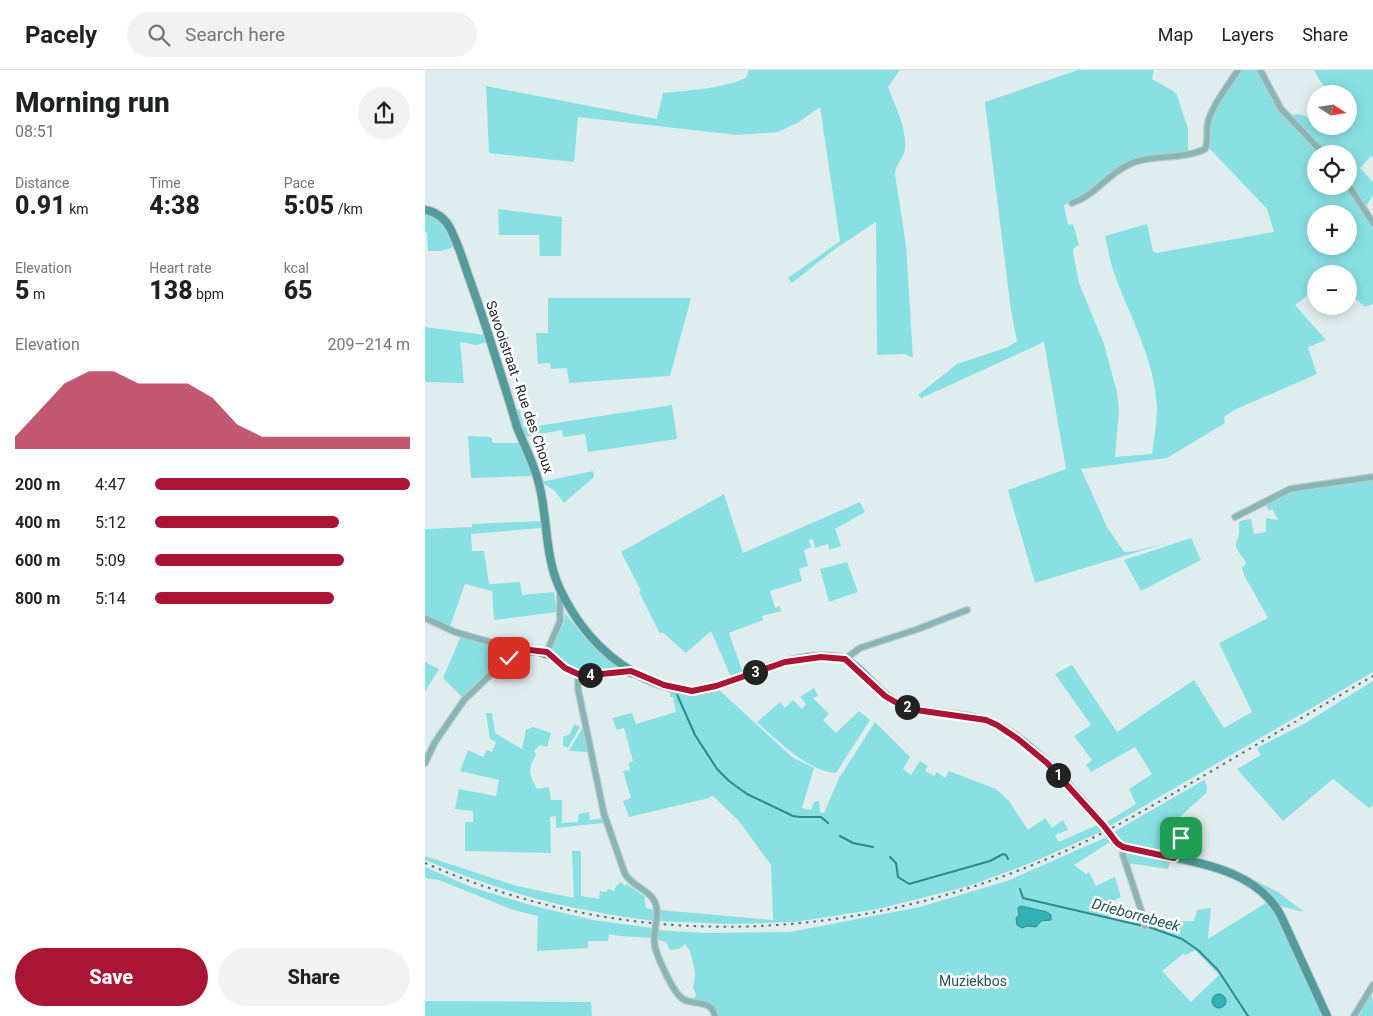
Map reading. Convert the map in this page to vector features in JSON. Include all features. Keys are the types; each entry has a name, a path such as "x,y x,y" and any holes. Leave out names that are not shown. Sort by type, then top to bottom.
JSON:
{"main road":[{"name":"Savooistraat - Rue des Choux","path":"425,210 430,210 442,216 450,229 474,290 517,427 539,484 552,568 568,606 591,638 631,671 664,685 685,690 699,690 716,686 785,662 821,657 845,659"},
{"path":"845,659 885,696 897,703 916,710 986,720 997,725 1041,757 1104,826 1117,843 1123,847 1229,872 1251,883 1272,901 1281,916 1327,1016"}],"street":[{"path":"1072,204 1092,193 1127,165 1140,161 1189,154 1205,149 1208,121 1238,70"},
{"path":"1259,70 1281,109 1315,145"},
{"path":"1355,195 1373,223"},
{"path":"1235,517 1290,489 1373,477"},
{"name":"Savooistraat - Rue des Choux","path":"547,652 561,616 560,589"},
{"path":"845,659 860,648 918,629 967,610"},
{"path":"425,618 463,634 512,648 547,652 565,668 578,674 578,688 604,814 625,874 654,899 657,905 654,941 661,962 680,997 687,1001 709,1005 715,1016"},
{"path":"425,763 435,742 464,700 509,658 512,648"},
{"name":"Savooistraat - Rue des Choux","path":"578,674 592,675 631,671"},
{"path":"1174,858 1179,849 1181,838"},
{"path":"1123,847 1123,855 1145,926"},
{"path":"1354,1016 1373,985"}],"green space":[{"path":"749,70 900,70 888,87 900,117 905,141 905,149 895,174 906,245 913,358 905,354 877,355 876,222 835,249 792,283 788,278 840,241 820,107 799,122 778,132 737,135 578,117 574,162 489,153 486,86 657,119 663,93 726,85 746,78"},
{"path":"1078,70 1154,70 1152,79 1177,95 1188,129 1188,152 1128,162 1081,198 1064,205 1068,225 1073,224 1079,245 1074,248 1073,252 1079,283 1104,344 1117,392 1119,411 1115,457 1152,454 1157,408 1152,373 1147,356 1114,273 1105,236 1147,224 1153,251 1156,253 1274,232 1267,209 1208,147 1210,126 1216,108 1240,70 1257,70 1276,107 1312,145 1307,145 1307,195 1352,195 1373,227 1373,304 1365,307 1357,300 1357,265 1307,265 1307,296 1295,305 1326,340 1308,347 1317,374 1234,410 1224,417 1225,423 1167,458 1081,469 1107,527 1124,552 1170,542 1035,583 1008,490 1066,469 1044,342 926,396 921,398 918,395 957,364 1008,347 1017,341 1011,310 985,102"},
{"path":"1314,70 1373,70 1373,158 1371,156 1360,168 1373,182 1373,195 1365,208 1356,195 1357,145 1318,145 1308,135 1357,135 1357,85 1323,85"},
{"path":"1295,114 1307,117 1307,134 1292,118 1292,115"},
{"path":"498,209 562,217 561,256 540,256 539,235 499,235"},
{"path":"425,214 440,222 454,247 441,251 428,251"},
{"path":"548,298 691,298 670,376 569,383 567,368 551,369 550,363 538,364 536,333 548,333"},
{"path":"425,327 485,335 487,342 476,345 460,342 464,383 425,382"},
{"path":"672,405 677,439 588,452 585,434 563,437 562,430 524,437 514,411 519,409 524,428"},
{"path":"468,436 491,437 493,443 520,443 534,476 471,478"},
{"path":"593,471 594,477 564,503 555,491 541,482"},
{"path":"1373,479 1373,672 1108,827 1105,823 1136,804 1129,789 1152,774 1135,747 1091,772 1086,765 1092,760 1074,736 1091,725 1055,674 1072,665 1117,732 1194,680 1224,728 1252,712 1219,643 1268,618 1244,575 1242,568 1246,563 1236,547 1239,522 1251,519 1254,534 1266,532 1266,518 1278,520 1272,509 1269,511 1265,503 1294,491"},
{"path":"724,494 743,553 860,502 865,512 835,529 841,546 829,550 828,544 815,548 813,539 809,540 811,547 804,550 808,566 799,569 802,581 770,591 775,608 780,606 781,611 762,616 763,620 729,633 743,673 731,677 711,631 686,653 662,632 660,634 621,552"},
{"path":"541,521 542,528 471,534 472,551 484,551 489,584 520,582 522,595 554,592 557,612 494,620 492,591 465,584 450,626 425,615 425,529 472,527 472,524"},
{"path":"1191,538 1201,560 1141,591 1124,560"},
{"path":"847,562 858,592 829,602 820,569"},
{"path":"565,613 586,639 619,667 618,670 595,673 575,671 554,657 552,653 553,644 564,623"},
{"path":"461,636 505,649 507,655 463,698 443,678"},
{"path":"425,662 439,669 426,690 425,690"},
{"path":"1373,681 1373,806 1369,808 1333,779 1283,821 1237,769 1261,755 1257,748 1304,724"},
{"path":"814,688 818,696 813,698 829,714 823,720 836,733 859,711 870,720 836,773 814,767 793,754 757,722 780,702 785,708 793,700 802,709 806,704 800,697"},
{"path":"670,689 705,694 718,689 792,757 814,768 802,808 811,810 814,802 819,801 820,812 824,813 839,778 875,722 910,757 903,769 911,775 920,761 928,766 925,771 934,776 937,772 945,778 949,771 996,789 1009,801 1028,830 1045,818 1052,828 1063,820 1068,830 1055,835 1059,842 1099,824 1103,831 1033,862 969,886 878,909 795,922 730,924 659,921 660,910 773,920 771,865 739,821 712,795 709,798 629,817 623,801 631,798 623,771 630,770 629,763 633,761 624,728 617,730 612,718 632,713 636,724 676,712 673,697 670,697"},
{"path":"486,713 492,713 495,733 522,749 526,730 533,727 551,733 547,747 540,745 534,751 536,755 530,772 537,789 549,787 551,800 562,800 562,823 578,822 579,814 589,812 590,820 603,818 603,823 556,828 556,816 550,817 551,853 465,851 465,822 473,822 473,811 455,809 459,789 496,796 499,780 460,771 468,750 483,757 487,750 492,752 496,742 490,739"},
{"path":"574,724 580,727 568,748 563,746 563,737 570,734"},
{"path":"583,727 589,752 569,751 570,749"},
{"path":"1204,780 1207,792 1180,817 1176,848 1173,853 1123,843 1112,833"},
{"name":"Muziekbos","path":"1107,837 1110,842 1074,865 1086,874 1089,872 1096,886 1115,877 1121,897 1111,902 1110,918 1128,922 1194,921 1197,910 1211,908 1208,939 1269,901 1324,1016 718,1016 718,1012 713,1007 693,1001 696,995 693,987 694,967 690,951 685,944 679,949 670,950 666,942 656,939 657,930 704,933 790,932 920,907 1007,881","holes":["1022,906 1047,912 1051,920 1031,926 1023,923 1016,919","1195,950 1219,975 1191,1002 1162,971 1183,954 1186,955"]},
{"path":"572,851 581,851 581,896 599,899 600,891 606,892 608,889 614,891 621,882 644,896 646,908 654,910 654,921 575,908 531,897 488,884 425,860 425,856 517,886 574,898"},
{"path":"1126,851 1170,860 1168,869 1127,863"},
{"path":"425,867 471,887 530,905 593,920 653,928 651,938 609,934 608,941 588,941 588,948 537,951 538,916 513,910 439,880 425,878"},
{"path":"1233,869 1278,892 1304,912 1280,906 1273,896 1233,872"},
{"path":"1371,993 1373,1016 1359,1016"},
{"path":"425,1001 591,1002 592,1016 425,1016"}],"shaded area":[{"path":"1021,906 1047,912 1051,915 1051,920 1041,921 1036,927 1027,926 1022,928 1017,925 1016,918 1019,915 1018,908"},
{"path":"1216,994 1222,994 1226,1001 1222,1008 1216,1008 1212,1004 1212,998"}],"waterway":[{"name":"Drieborrebeek","path":"519,654 538,655 548,658"},
{"name":"Drieborrebeek","path":"583,679 604,678 621,674 634,677"},
{"name":"Drieborrebeek","path":"676,692 695,735 717,769 729,781 747,794 793,816 821,817 828,823"},
{"name":"Drieborrebeek","path":"840,836 853,843 873,847"},
{"name":"Drieborrebeek","path":"890,857 896,863 898,877 909,884 990,861 1003,854 1008,859"},
{"name":"Drieborrebeek","path":"1020,889 1023,898 1152,928 1182,939 1198,950 1218,970 1248,1016"}],"railway":[{"path":"425,863 504,893 583,913 664,924 745,926 825,920 906,905 985,883 1063,852 1113,828 1373,676"}],"route":[{"path":"509,658 512,648 547,652 565,668 578,674 592,675 631,671 664,685 692,691 716,686 770,666 803,658 834,657 845,659 885,696 897,703 916,710 986,720 1018,739 1047,763 1117,843 1123,847 1174,858 1179,849 1181,838"}]}
